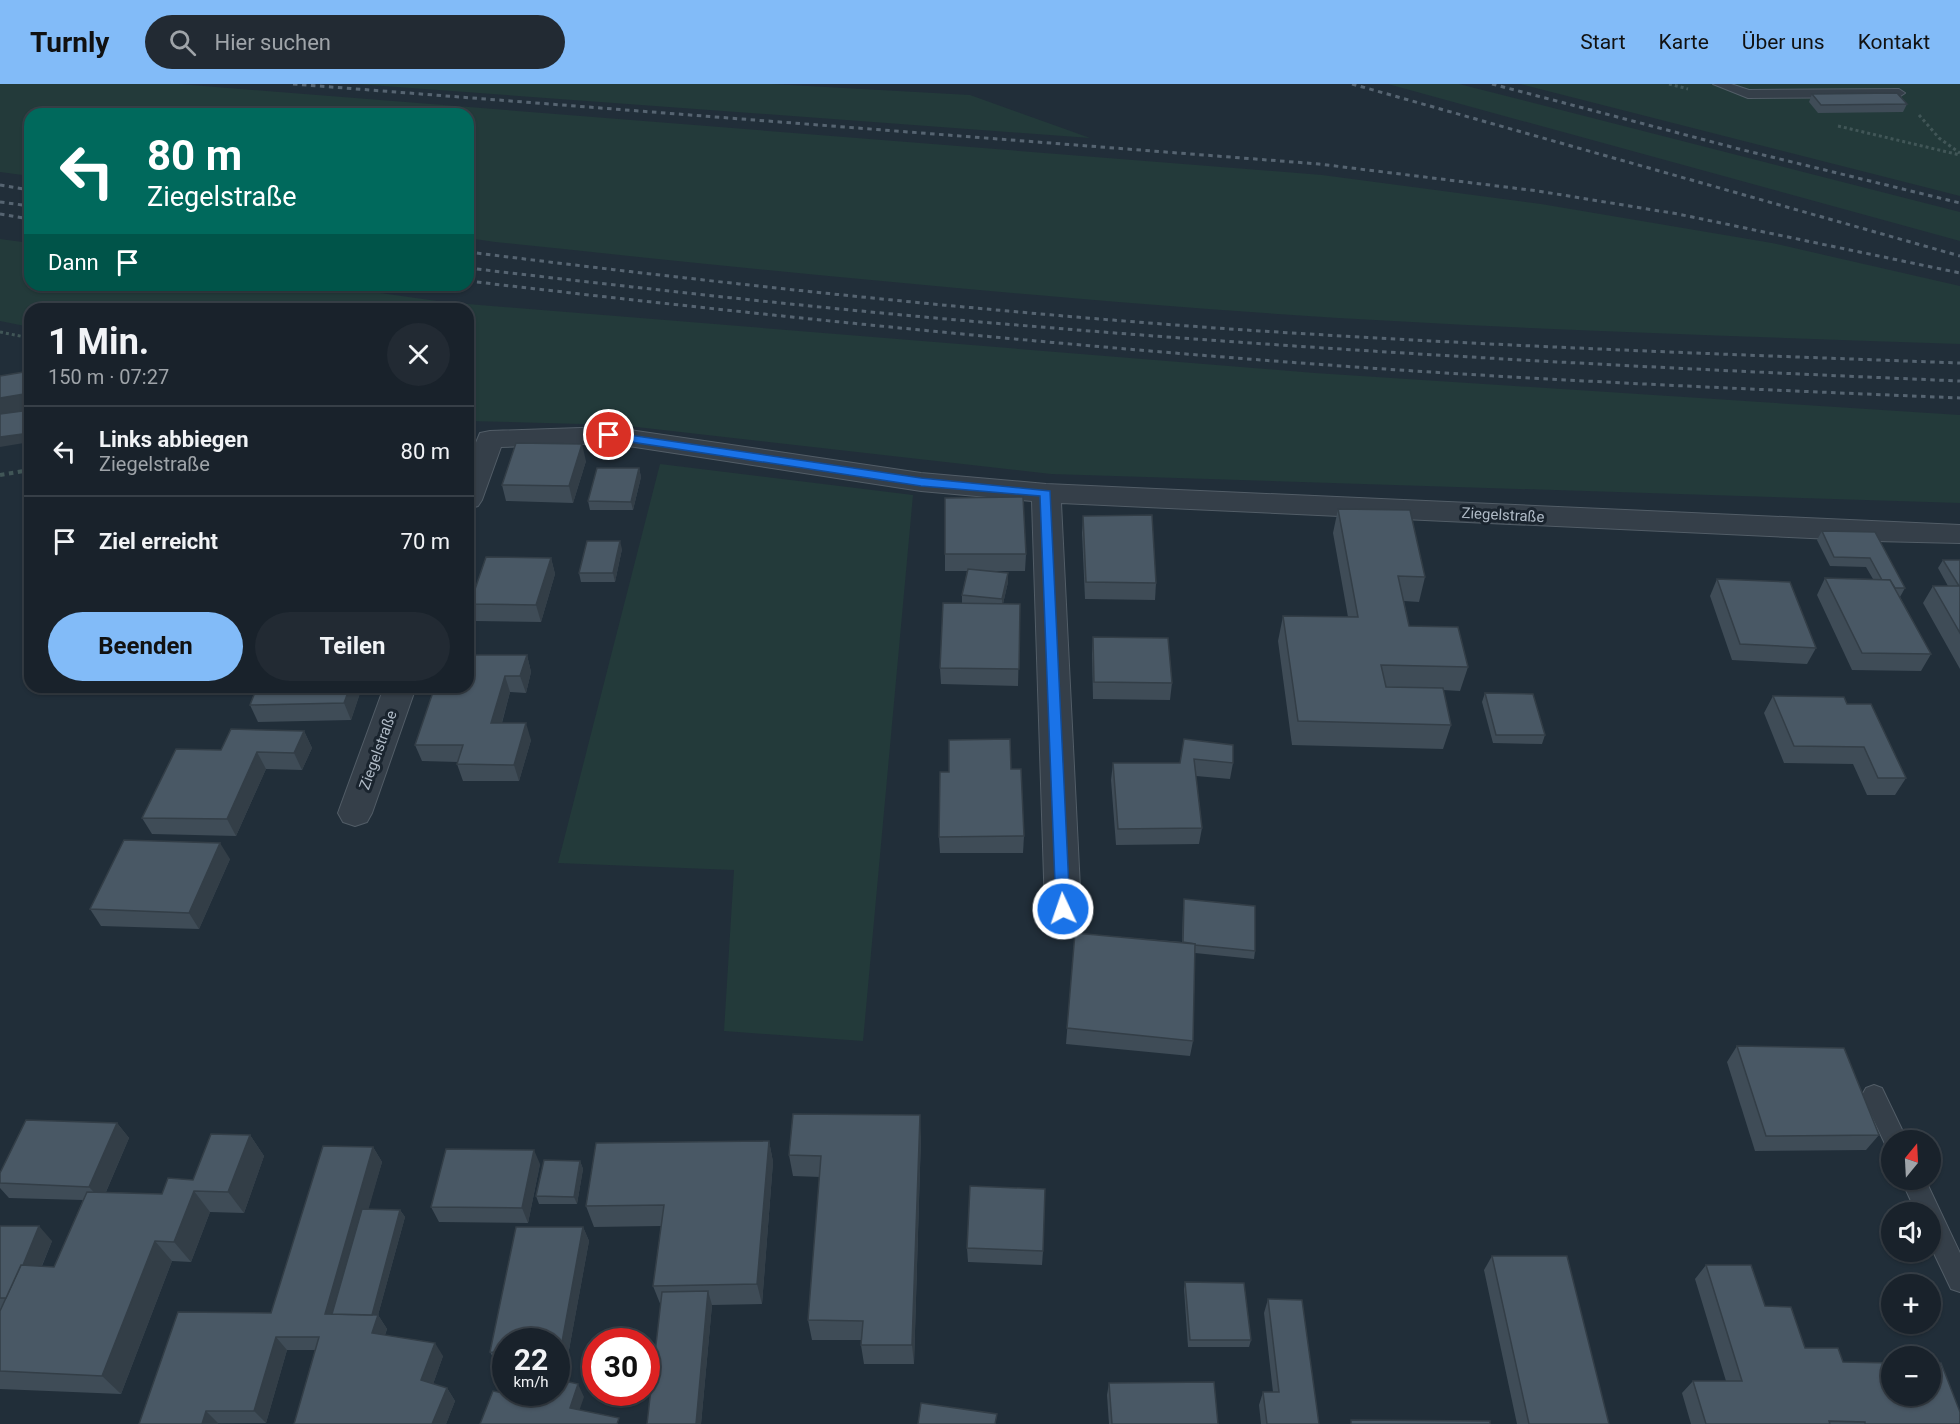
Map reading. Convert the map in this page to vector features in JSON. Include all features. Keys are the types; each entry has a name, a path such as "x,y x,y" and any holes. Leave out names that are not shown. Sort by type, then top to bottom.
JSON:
{"street":[{"name":"Ziegelstraße","path":"474,483 490,439 609,435 921,482 1046,493 1852,531 1960,534"},
{"path":"1046,493 1063,909"},
{"name":"Ziegelstraße","path":"355,813 398,693"}],"lane":[{"path":"1719,84 1748,93 1895,89"},
{"path":"1874,1095 1890,1130"},
{"path":"1941,1240 1960,1280"}],"path":[{"path":"1895,89 1939,138 1960,153"},
{"path":"0,332 24,337"},
{"path":"0,475 24,471"}],"green space":[{"path":"0,84 179,84 1322,175 1541,204 1772,243 1960,286 1960,344 1584,330 1302,316 940,286 474,239 474,108 24,108 24,175 0,172"},
{"path":"356,84 772,84 970,95 1090,138"},
{"path":"1388,84 1459,84 1960,212 1960,241"},
{"path":"1520,84 1960,84 1960,196"},
{"path":"0,239 24,242 24,291 366,291 456,303 24,303 24,326 0,321"},
{"path":"474,304 1315,373 1960,415 1960,503 1051,474 619,425 474,421"},
{"path":"660,464 913,495 863,1041 724,1031 734,870 558,863"}],"building":[{"path":"1897,93 1907,104 1821,105 1812,94"},
{"path":"24,372 24,394 0,398 0,376"},
{"path":"24,411 24,434 0,437 0,414"},
{"path":"516,443 582,444 569,486 502,485"},
{"path":"597,468 639,468 631,502 588,501"},
{"path":"1023,497 1026,554 945,554 945,498"},
{"path":"1338,509 1410,510 1425,577 1398,576 1409,626 1458,627 1468,667 1381,665 1386,687 1443,688 1451,725 1298,721 1283,616 1358,617"},
{"path":"1152,515 1156,583 1086,582 1083,516"},
{"path":"1822,531 1875,532 1905,588 1895,588 1890,580 1882,580 1870,558 1834,557"},
{"path":"587,541 620,541 613,573 579,573"},
{"path":"486,557 551,558 536,605 474,604 474,592"},
{"path":"1943,560 1960,560 1960,586 1959,586"},
{"path":"968,569 1008,573 1002,599 962,595"},
{"path":"1825,578 1890,580 1931,654 1862,653"},
{"path":"1717,579 1790,582 1816,648 1740,644"},
{"path":"1933,586 1960,586 1960,633"},
{"path":"943,603 1020,604 1019,669 940,668"},
{"path":"1093,637 1168,638 1172,683 1094,682"},
{"path":"474,655 527,655 520,676 505,676 491,723 526,723 514,765 457,764 463,745 415,745 433,693 474,693"},
{"path":"255,693 348,693 344,703 250,705"},
{"path":"1485,693 1533,694 1545,735 1496,735"},
{"path":"1773,696 1844,697 1847,704 1871,704 1906,778 1878,778 1864,747 1794,746"},
{"path":"231,729 304,731 294,753 257,752 227,819 142,818 176,749 221,750"},
{"path":"1010,739 1011,769 1021,769 1024,836 939,837 940,772 949,772 949,740"},
{"path":"1184,739 1233,745 1233,763 1194,759 1202,828 1118,829 1113,763 1180,763"},
{"path":"124,840 220,843 189,913 90,909"},
{"path":"1184,899 1255,906 1255,951 1183,942"},
{"path":"1075,933 1195,944 1193,1041 1067,1028"},
{"path":"1737,1046 1844,1048 1879,1135 1766,1136"},
{"path":"793,1114 920,1115 912,1345 861,1345 863,1321 808,1320 821,1156 789,1155"},
{"path":"26,1120 117,1123 89,1187 0,1183 0,1173"},
{"path":"211,1134 250,1135 228,1192 194,1191 174,1242 155,1241 102,1376 0,1371 0,1311 21,1265 54,1267 87,1192 162,1194 168,1178 193,1180"},
{"path":"769,1141 757,1284 653,1286 664,1205 586,1206 596,1143"},
{"path":"323,1146 373,1147 325,1314 378,1315 372,1333 435,1343 421,1380 447,1388 432,1424 294,1424 319,1337 276,1337 254,1411 206,1411 202,1424 139,1424 178,1312 271,1313"},
{"path":"446,1149 534,1150 522,1208 431,1207"},
{"path":"544,1160 580,1161 574,1197 536,1196"},
{"path":"970,1186 1045,1189 1043,1251 967,1248"},
{"path":"362,1209 400,1210 372,1315 332,1314"},
{"path":"0,1226 39,1226 6,1298 0,1298"},
{"path":"516,1227 583,1227 565,1328 495,1328"},
{"path":"1492,1256 1567,1256 1609,1424 1529,1424"},
{"path":"1706,1265 1751,1265 1765,1306 1791,1307 1805,1348 1838,1348 1843,1362 1881,1363 1881,1406 1941,1406 1941,1363 1960,1412 1960,1424 1865,1424 1865,1422 1829,1421 1830,1424 1706,1424 1693,1381 1742,1381"},
{"path":"1185,1282 1244,1283 1251,1340 1190,1340"},
{"path":"708,1291 696,1424 647,1424 649,1406 660,1406 660,1328 658,1328 662,1292"},
{"path":"1268,1299 1302,1300 1319,1424 1267,1424 1263,1392 1279,1392"},
{"path":"570,1382 578,1384 570,1408 619,1418 617,1424 480,1424 492,1394 492,1406 570,1406"},
{"path":"1214,1382 1218,1424 1112,1424 1109,1383"},
{"path":"921,1403 997,1414 995,1424 918,1424"},
{"path":"1351,1420 1490,1421 1490,1424 1351,1424"}],"railway":[{"path":"293,84 1319,164 1538,191 1678,214 1960,273"},
{"path":"1352,84 1960,256"},
{"path":"1492,84 1743,150 1960,203"},
{"path":"0,185 24,189"},
{"path":"0,202 24,205"},
{"path":"0,214 24,218"},
{"path":"474,253 842,295 1216,328 1495,344 1960,363"},
{"path":"474,269 819,307 1262,344 1727,371 1960,381"},
{"path":"474,282 890,327 1208,356 1556,379 1960,398"}],"route":[{"path":"609,435 921,482 1046,493 1063,909"}]}
